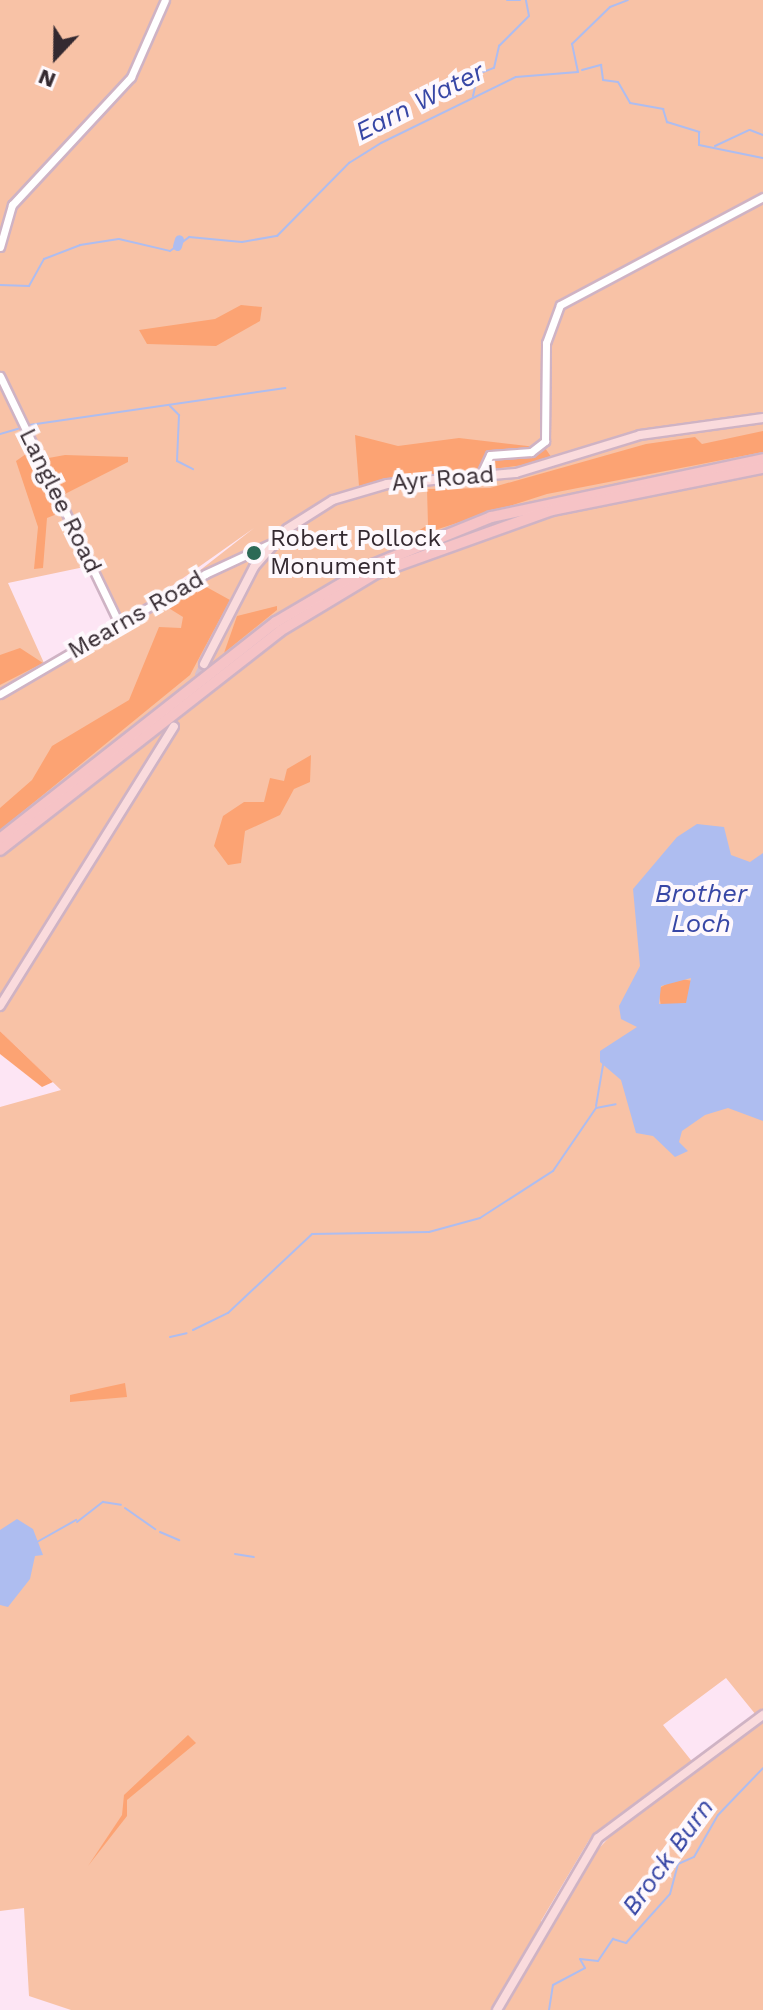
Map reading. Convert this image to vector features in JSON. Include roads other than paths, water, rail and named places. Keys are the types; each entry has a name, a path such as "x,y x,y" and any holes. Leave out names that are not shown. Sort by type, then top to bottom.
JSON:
{"highway":[{"path":"0,839 276,622 373,565 491,517 763,459"},
{"path":"0,850 280,631 376,573 552,510 763,468"}],"main road":[{"name":"Ayr Road","path":"204,664 274,542 307,514 361,489 547,466 659,431 763,418"},
{"path":"0,1006 174,727"},
{"path":"497,2010 598,1838 763,1715"}],"street":[{"path":"0,247 12,205 131,77 165,0"},
{"path":"480,476 490,455 531,452 545,441 544,359 560,305 763,197"},
{"name":"Langlee Road","path":"0,376 120,625"},
{"name":"Mearns Road","path":"0,694 274,542"}],"water":[{"name":"Brother Loch","path":"697,824 724,827 731,855 750,862 763,853 763,1121 728,1108 705,1115 682,1131 679,1142 688,1151 675,1157 653,1136 636,1133 621,1080 600,1062 600,1051 637,1027 621,1019 619,1006 640,966 633,889 677,837","holes":["691,978 686,1003 659,1004 661,986"]},
{"path":"17,1519 33,1529 43,1555 35,1556 30,1579 8,1607 0,1605 0,1530"}],"waterway":[{"path":"507,0 520,0"},
{"path":"473,96 478,74 494,68 499,46 529,16 526,0"},
{"name":"Earn Water","path":"0,285 29,286 44,259 80,245 119,239 170,251 189,237 242,242 277,236 349,163 381,143 516,77 578,72 572,44 610,7 628,0"},
{"path":"582,70 601,65 603,80 618,82 630,103 663,109 667,122 699,132 699,145 763,158"},
{"path":"715,146 750,130 763,135"},
{"name":"Earn Water","path":"177,246 179,239"},
{"path":"29,425 285,388"},
{"path":"170,406 179,415 177,461 193,469"},
{"path":"0,434 18,429"},
{"path":"596,1106 603,1065"},
{"path":"193,1330 228,1313 312,1234 429,1232 480,1218 553,1171 596,1108 616,1104"},
{"path":"170,1337 187,1333"},
{"path":"77,1522 103,1502 121,1505"},
{"path":"125,1508 155,1529"},
{"path":"37,1542 76,1520"},
{"path":"160,1532 179,1540"},
{"path":"235,1554 254,1557"},
{"name":"Brock Burn","path":"549,2010 553,1985 585,1968 580,1959 598,1961 613,1939 626,1943 670,1894 678,1864 694,1857 718,1815 763,1768"}],"tunnel":[{"path":"193,687 204,664"}],"place":[{"name":"Robert Pollock Monument","path":"254,553"}]}
